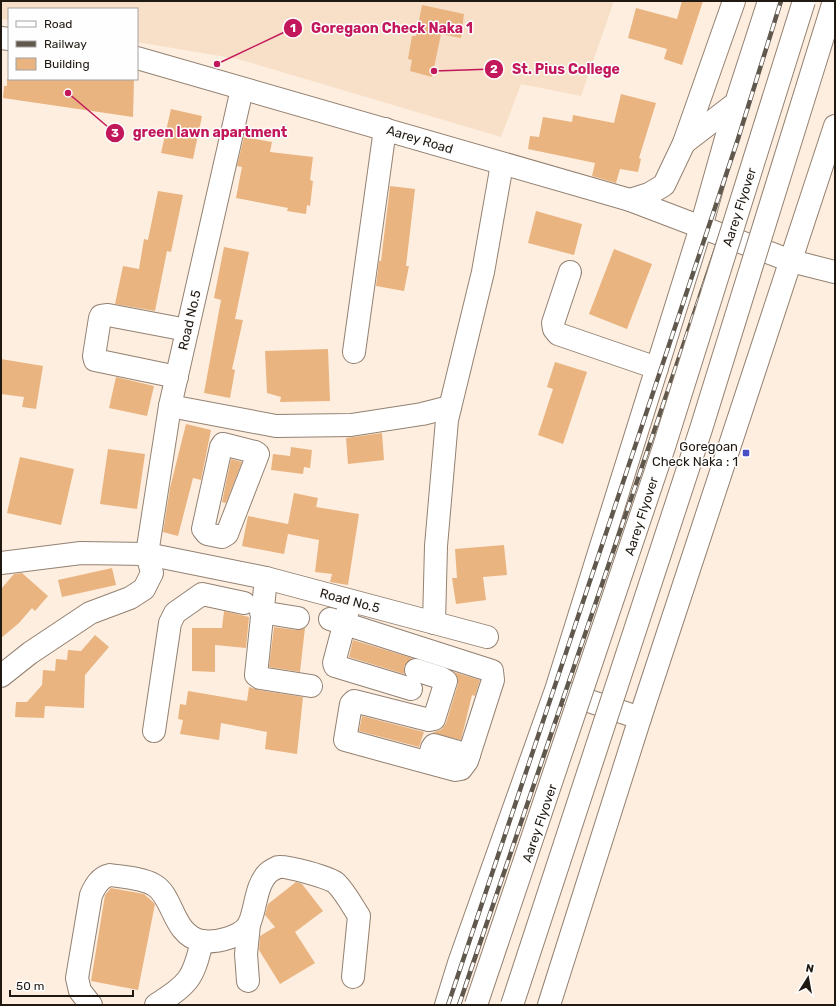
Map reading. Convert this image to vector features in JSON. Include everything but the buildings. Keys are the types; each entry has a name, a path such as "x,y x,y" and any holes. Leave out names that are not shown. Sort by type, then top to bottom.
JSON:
{"main road":[{"path":"630,200 649,194 664,185 684,143 734,1"},
{"path":"446,1005 459,963 520,795 556,690 701,227 736,103 769,1"},
{"name":"Aarey Flyover","path":"476,1005 664,447 804,1"},
{"path":"512,1005 701,429 834,1"},
{"name":"Aarey Road","path":"138,58 242,89 385,128 502,164 630,200 791,261 835,272"},
{"name":"Road No.5","path":"1,676 30,653 90,613 130,598 144,589 152,573 147,554 170,406 171,376 181,329 242,89"},
{"path":"684,143 736,103"},
{"path":"549,1005 640,718 835,126"},
{"path":"354,352 385,128"},
{"path":"405,713 422,648 432,622 436,546 447,420 483,272 502,164"},
{"path":"570,272 553,323 554,329 558,334 657,368"},
{"path":"171,376 95,360 94,356 100,318 101,316 108,315 181,329"},
{"path":"170,406 276,426 351,425 422,414 450,407"},
{"path":"228,445 234,419"},
{"path":"223,444 255,452 257,456 227,534 222,537 207,534 203,529 221,447 223,444"},
{"path":"202,594 207,534"},
{"name":"Road No.5","path":"1,563 81,553 147,554 266,578 351,599 487,636"},
{"path":"266,578 253,607 256,675 260,678 311,686"},
{"path":"154,731 170,623 175,613 202,594 298,618"},
{"path":"337,621 487,669 494,674 465,766 461,769 455,770 345,740 351,704 354,701 429,720 434,719 446,684 444,679 441,678 414,680 335,666 337,621 351,599"},
{"path":"556,690 640,718"},
{"path":"248,981 246,954 249,924 259,888 268,872 279,867 291,868 336,882 359,916 354,977"},
{"path":"91,1005 80,991 77,978 91,895 94,887 104,876 110,875 130,878 155,885 161,891 179,924 188,935 202,941 221,940 235,935 249,924"},
{"path":"156,1005 190,978 196,964 202,941"}],"shaded area":[{"path":"1,1 614,1 581,96 521,84 501,137 238,59 138,42 138,8 8,8 8,20 1,19"}],"railway":[{"path":"448,1005 738,139 781,1"},
{"path":"459,1005 752,143 797,1"}],"place":[{"name":"Goregaon Check Naka 1","path":"217,64"},
{"name":"St. Pius College","path":"434,71"},
{"name":"green lawn apartment","path":"68,93"},
{"name":"Goregoan Check Naka : 1","path":"746,453"}]}
